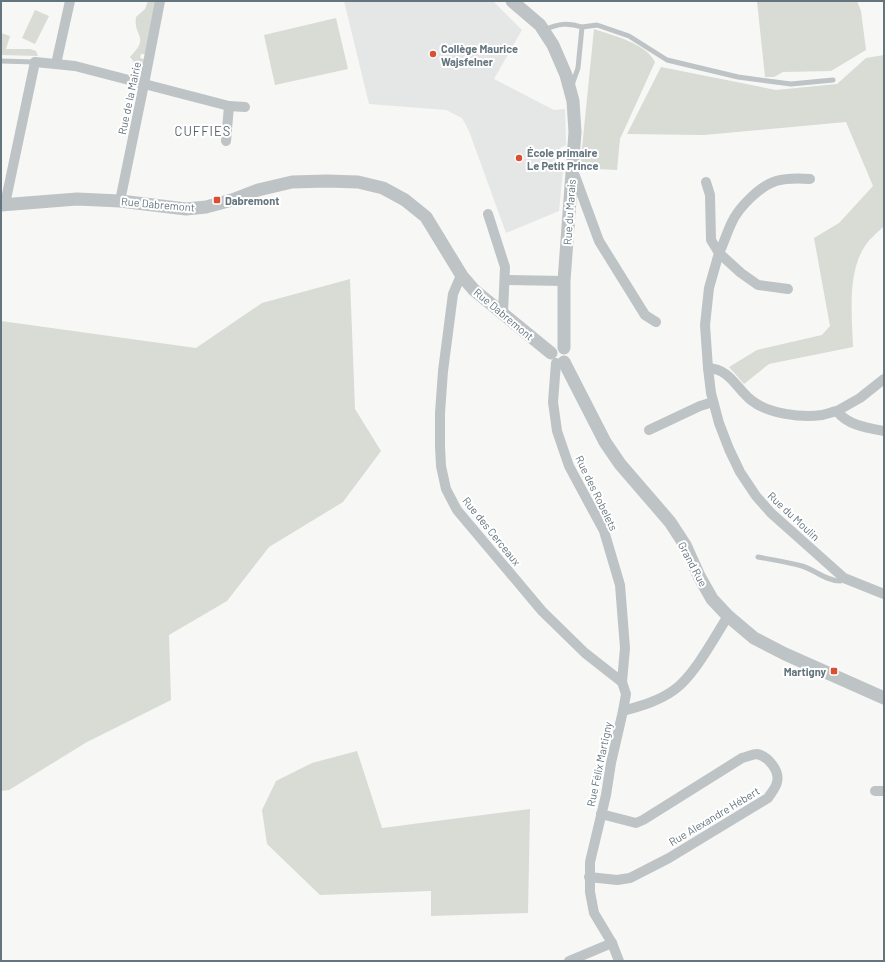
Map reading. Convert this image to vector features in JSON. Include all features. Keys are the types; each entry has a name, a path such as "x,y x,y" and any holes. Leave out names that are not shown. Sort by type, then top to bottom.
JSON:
{"street":[{"path":"56,64 70,1"},
{"name":"Rue de la Mairie","path":"120,201 160,1"},
{"name":"Rue du Marais","path":"512,1 540,25 553,45 566,75 572,101 575,132 564,282 564,348 558,346 555,348 557,359"},
{"path":"3,205 35,62 75,66 229,106 245,107"},
{"path":"226,141 229,106"},
{"path":"572,173 575,176 599,241 645,315 656,322"},
{"name":"Rue du Moulin","path":"810,179 792,178 775,182 751,198 742,207 732,221 719,253 709,288 705,325 708,368 713,402 729,449 740,472 756,496 771,512 844,578 884,594"},
{"name":"Rue Dabremont","path":"3,205 77,199 120,201 186,209 206,207 232,200 258,190 292,182 358,182 383,188 405,200 426,216 462,276 474,290 557,359"},
{"path":"706,182 710,195 711,240 719,253 741,273 758,285 788,289"},
{"path":"488,214 505,267 503,313"},
{"name":"Rue des Cerceaux","path":"462,276 453,294 443,371 440,413 440,446 446,489 457,510 542,611 585,653 622,682"},
{"path":"505,280 564,282"},
{"name":"Rue des Robelets","path":"557,359 554,402 557,431 569,466 604,531 620,585 625,648 622,682"},
{"name":"Grand Rue","path":"557,359 605,442 620,464 670,522 685,545 712,599 728,616 754,638 785,654 884,698"},
{"path":"708,368 720,370 729,377 751,401 780,413 796,415 822,415 837,410 860,398 884,379"},
{"path":"649,430 700,406 713,402"},
{"path":"837,410 841,416 850,422 870,429 884,431"},
{"name":"Rue Félix Martigny","path":"619,961 612,943 594,913 589,877 590,862 600,814 606,795 611,763 623,711 648,704 674,691 688,678 728,616"},
{"path":"622,682 626,694 623,711"},
{"name":"Rue Alexandre Hébert","path":"589,877 617,880 630,878 670,858 768,798 778,781 777,772 765,756 756,754 742,758 636,823 600,814"},
{"path":"569,961 612,943"}],"lane":[{"path":"543,30 556,24 573,24 582,27 598,26 629,36 668,60 738,77 791,84 833,80"},
{"path":"570,90 578,68 582,27"},
{"path":"1,61 35,62"},
{"path":"758,557 802,566 832,581 840,581 844,578"}],"shaded area":[{"path":"148,1 156,1 145,54 141,54 140,58 144,59 141,71 130,57 139,45 140,40 136,17 145,9"},
{"name":"Collège Maurice Wajsfelner","path":"344,1 493,1 522,30 494,79 554,110 565,109 566,145 560,148 559,167 563,171 559,211 506,233 469,131 462,118 446,110 369,104"},
{"path":"757,1 857,1 861,11 866,50 831,71 783,72 774,77 765,77"},
{"path":"35,10 49,16 35,44 22,38"},
{"path":"336,18 348,69 275,85 264,35"},
{"path":"594,29 619,37 637,45 645,50 655,62 620,139 617,170 580,168"},
{"path":"1,33 10,36 6,49 30,49 36,51 38,56 1,55"},
{"path":"884,55 884,226 867,243 859,257 855,269 852,295 853,347 769,364 744,384 729,367 757,350 822,335 830,326 814,238 839,223 873,186 846,122 704,135 627,134 661,67 776,90 837,84 866,58"},
{"path":"350,279 355,409 381,451 343,502 269,547 227,601 169,635 171,700 87,742 9,790 1,791 1,321 196,348 262,303"},
{"path":"357,751 382,828 530,809 528,913 431,916 431,891 320,895 267,844 262,810 276,781 312,763"}],"place":[{"name":"Collège Maurice Wajsfelner","path":"433,54"},
{"name":"École primaire Le Petit Prince","path":"519,158"},
{"name":"Dabremont","path":"217,200"},
{"name":"Martigny","path":"834,671"}],"district":[{"name":"CUFFIES","path":"203,131"}]}
